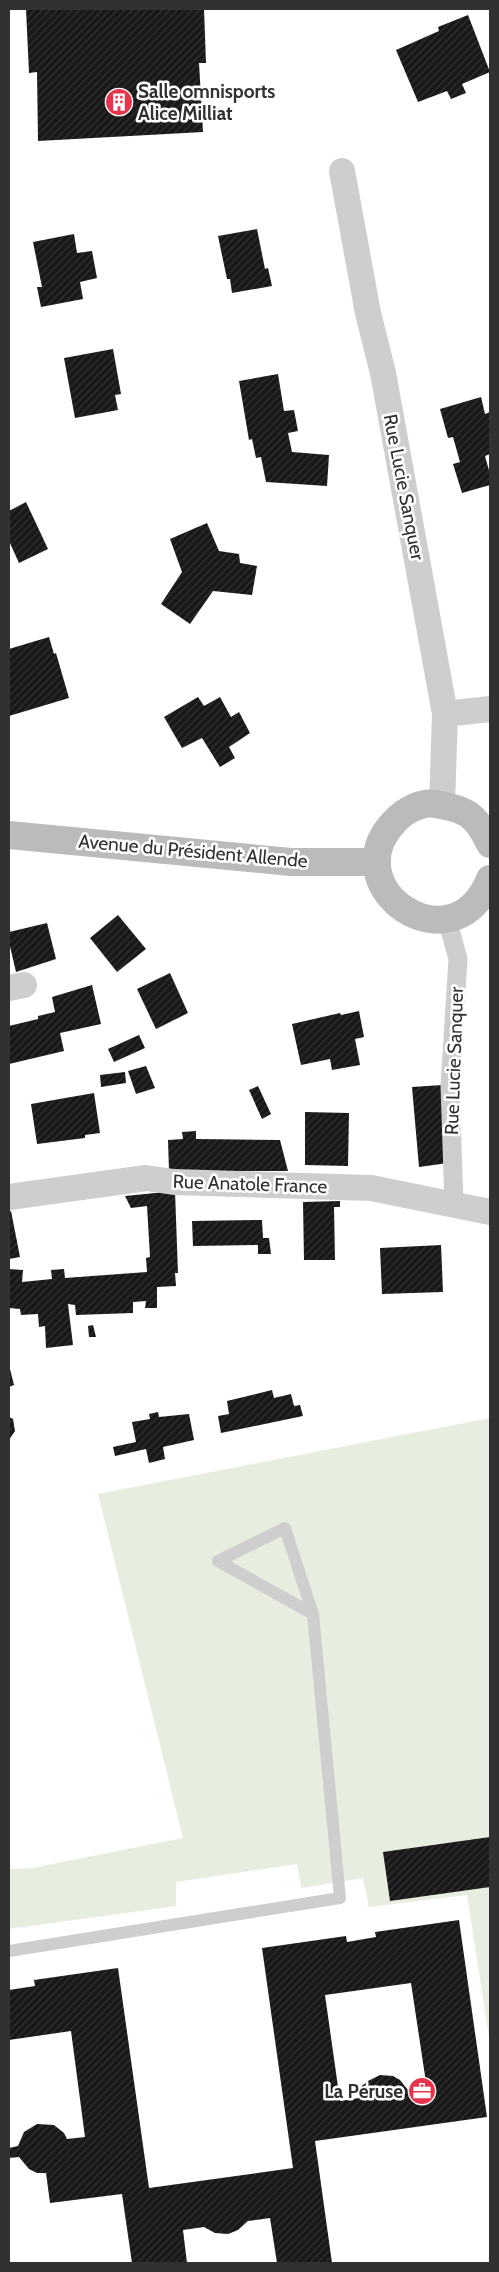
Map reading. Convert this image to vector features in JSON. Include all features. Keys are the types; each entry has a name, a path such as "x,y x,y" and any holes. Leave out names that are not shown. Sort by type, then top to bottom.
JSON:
{"main road":[{"path":"490,844 480,823 459,808 433,803 416,807 400,816 388,828 380,844 377,862 381,882 391,899 407,912 426,919 446,919 468,910 484,894 490,879"},
{"name":"Avenue du Président Allende","path":"9,835 291,862 377,862"}],"street":[{"name":"Rue Lucie Sanquer","path":"342,171 368,313 385,382 445,714 442,805"},
{"path":"445,714 490,709"},
{"name":"Rue Lucie Sanquer","path":"446,919 458,959 450,1086 454,1204"},
{"name":"Rue Anatole France","path":"9,1197 146,1178 174,1182 371,1188 490,1212"}],"lane":[{"path":"9,1951 340,1898 313,1614 285,1528 218,1561 313,1614"}],"green space":[{"path":"490,1418 490,2044 467,1895 369,1907 363,1878 301,1888 297,1864 176,1882 176,1906 9,1929 9,1869 32,1868 183,1838 98,1494"}],"building":[{"name":"Salle omnisports Alice Milliat","path":"26,9 204,9 206,63 199,63 203,132 38,141 37,72 29,73"},
{"path":"468,15 490,72 462,84 466,93 451,99 447,91 418,102 396,50 439,31 438,27"},
{"path":"257,229 265,269 268,268 272,286 232,293 230,279 227,279 218,236"},
{"path":"74,234 77,253 92,251 97,278 80,282 83,299 41,307 37,287 42,287 33,242"},
{"path":"113,349 121,394 115,395 118,410 75,418 64,358"},
{"path":"278,374 284,411 294,410 298,431 288,433 292,452 329,455 327,486 266,482 261,457 256,458 252,439 249,440 239,381"},
{"path":"481,397 485,414 490,412 490,454 485,456 490,474 490,485 462,493 453,464 460,462 453,437 448,438 440,409"},
{"path":"26,502 48,549 19,563 9,541 9,511"},
{"path":"207,523 219,551 239,554 240,563 257,566 252,595 213,591 190,624 161,604 182,572 170,539"},
{"path":"49,637 54,654 56,653 69,698 9,716 9,649"},
{"path":"198,697 204,706 220,697 231,717 239,712 250,733 229,747 235,758 220,767 202,738 182,748 164,717"},
{"path":"118,915 146,949 117,972 90,938"},
{"path":"47,923 56,959 16,972 9,942 9,932"},
{"path":"170,973 188,1013 156,1029 137,989"},
{"path":"92,985 101,1024 60,1033 64,1051 9,1064 9,1026 38,1019 38,1016 55,1012 52,997"},
{"path":"359,1011 364,1037 355,1039 360,1065 332,1070 330,1059 301,1065 292,1024 340,1013 341,1015"},
{"path":"139,1035 145,1048 114,1062 108,1049"},
{"path":"146,1066 155,1088 136,1094 128,1071"},
{"path":"125,1072 126,1083 101,1087 100,1075"},
{"path":"442,1085 448,1163 419,1167 412,1087"},
{"path":"258,1086 271,1114 262,1119 249,1090"},
{"path":"94,1093 100,1133 85,1135 85,1138 37,1144 31,1104"},
{"path":"305,1112 349,1113 348,1166 305,1165"},
{"path":"196,1131 196,1139 280,1140 288,1171 169,1171 168,1140 183,1139 182,1132"},
{"path":"175,1191 178,1273 175,1273 176,1286 157,1287 157,1308 145,1308 146,1301 133,1302 133,1313 76,1315 75,1305 68,1304 73,1345 46,1348 45,1326 39,1327 38,1314 21,1315 20,1309 9,1308 9,1269 23,1270 22,1282 52,1279 51,1270 64,1269 65,1278 147,1272 146,1258 150,1257 147,1206 131,1208 125,1196"},
{"path":"340,1201 340,1207 334,1207 335,1260 304,1260 303,1202"},
{"path":"11,1211 20,1257 9,1259 9,1212"},
{"path":"262,1220 263,1238 269,1238 271,1254 258,1254 258,1245 193,1246 192,1221"},
{"path":"441,1245 443,1292 382,1294 380,1248"},
{"path":"93,1325 96,1337 89,1337 88,1326"},
{"path":"9,1365 14,1385 9,1387"},
{"path":"272,1390 274,1398 291,1394 294,1406 300,1405 303,1416 221,1433 218,1416 229,1414 227,1401"},
{"path":"158,1412 159,1417 189,1414 194,1440 163,1447 165,1459 149,1463 146,1449 115,1456 113,1447 136,1442 132,1422 150,1419 149,1414"},
{"path":"9,1417 13,1419 15,1431 9,1440"},
{"path":"490,1837 490,1887 390,1901 383,1852"},
{"name":"La Péruse","path":"459,1920 487,2117 315,2141 332,2263 277,2263 270,2218 248,2221 238,2230 228,2234 215,2233 204,2227 183,2230 187,2263 132,2263 122,2194 50,2203 46,2173 37,2173 29,2169 19,2157 9,2158 9,2148 18,2146 24,2132 37,2124 54,2125 64,2133 67,2139 85,2137 71,2031 9,2040 9,1990 35,1986 34,1980 118,1968 149,2188 293,2168 262,1948 346,1936 347,1942 376,1937 375,1932","holes":["411,1983 427,2089 408,2090 400,2080 393,2076 380,2075 366,2082 359,2098 340,2101 325,1995"]}],"place":[{"name":"Salle omnisports Alice Milliat","path":"119,102"},
{"name":"La Péruse","path":"422,2091"}]}
